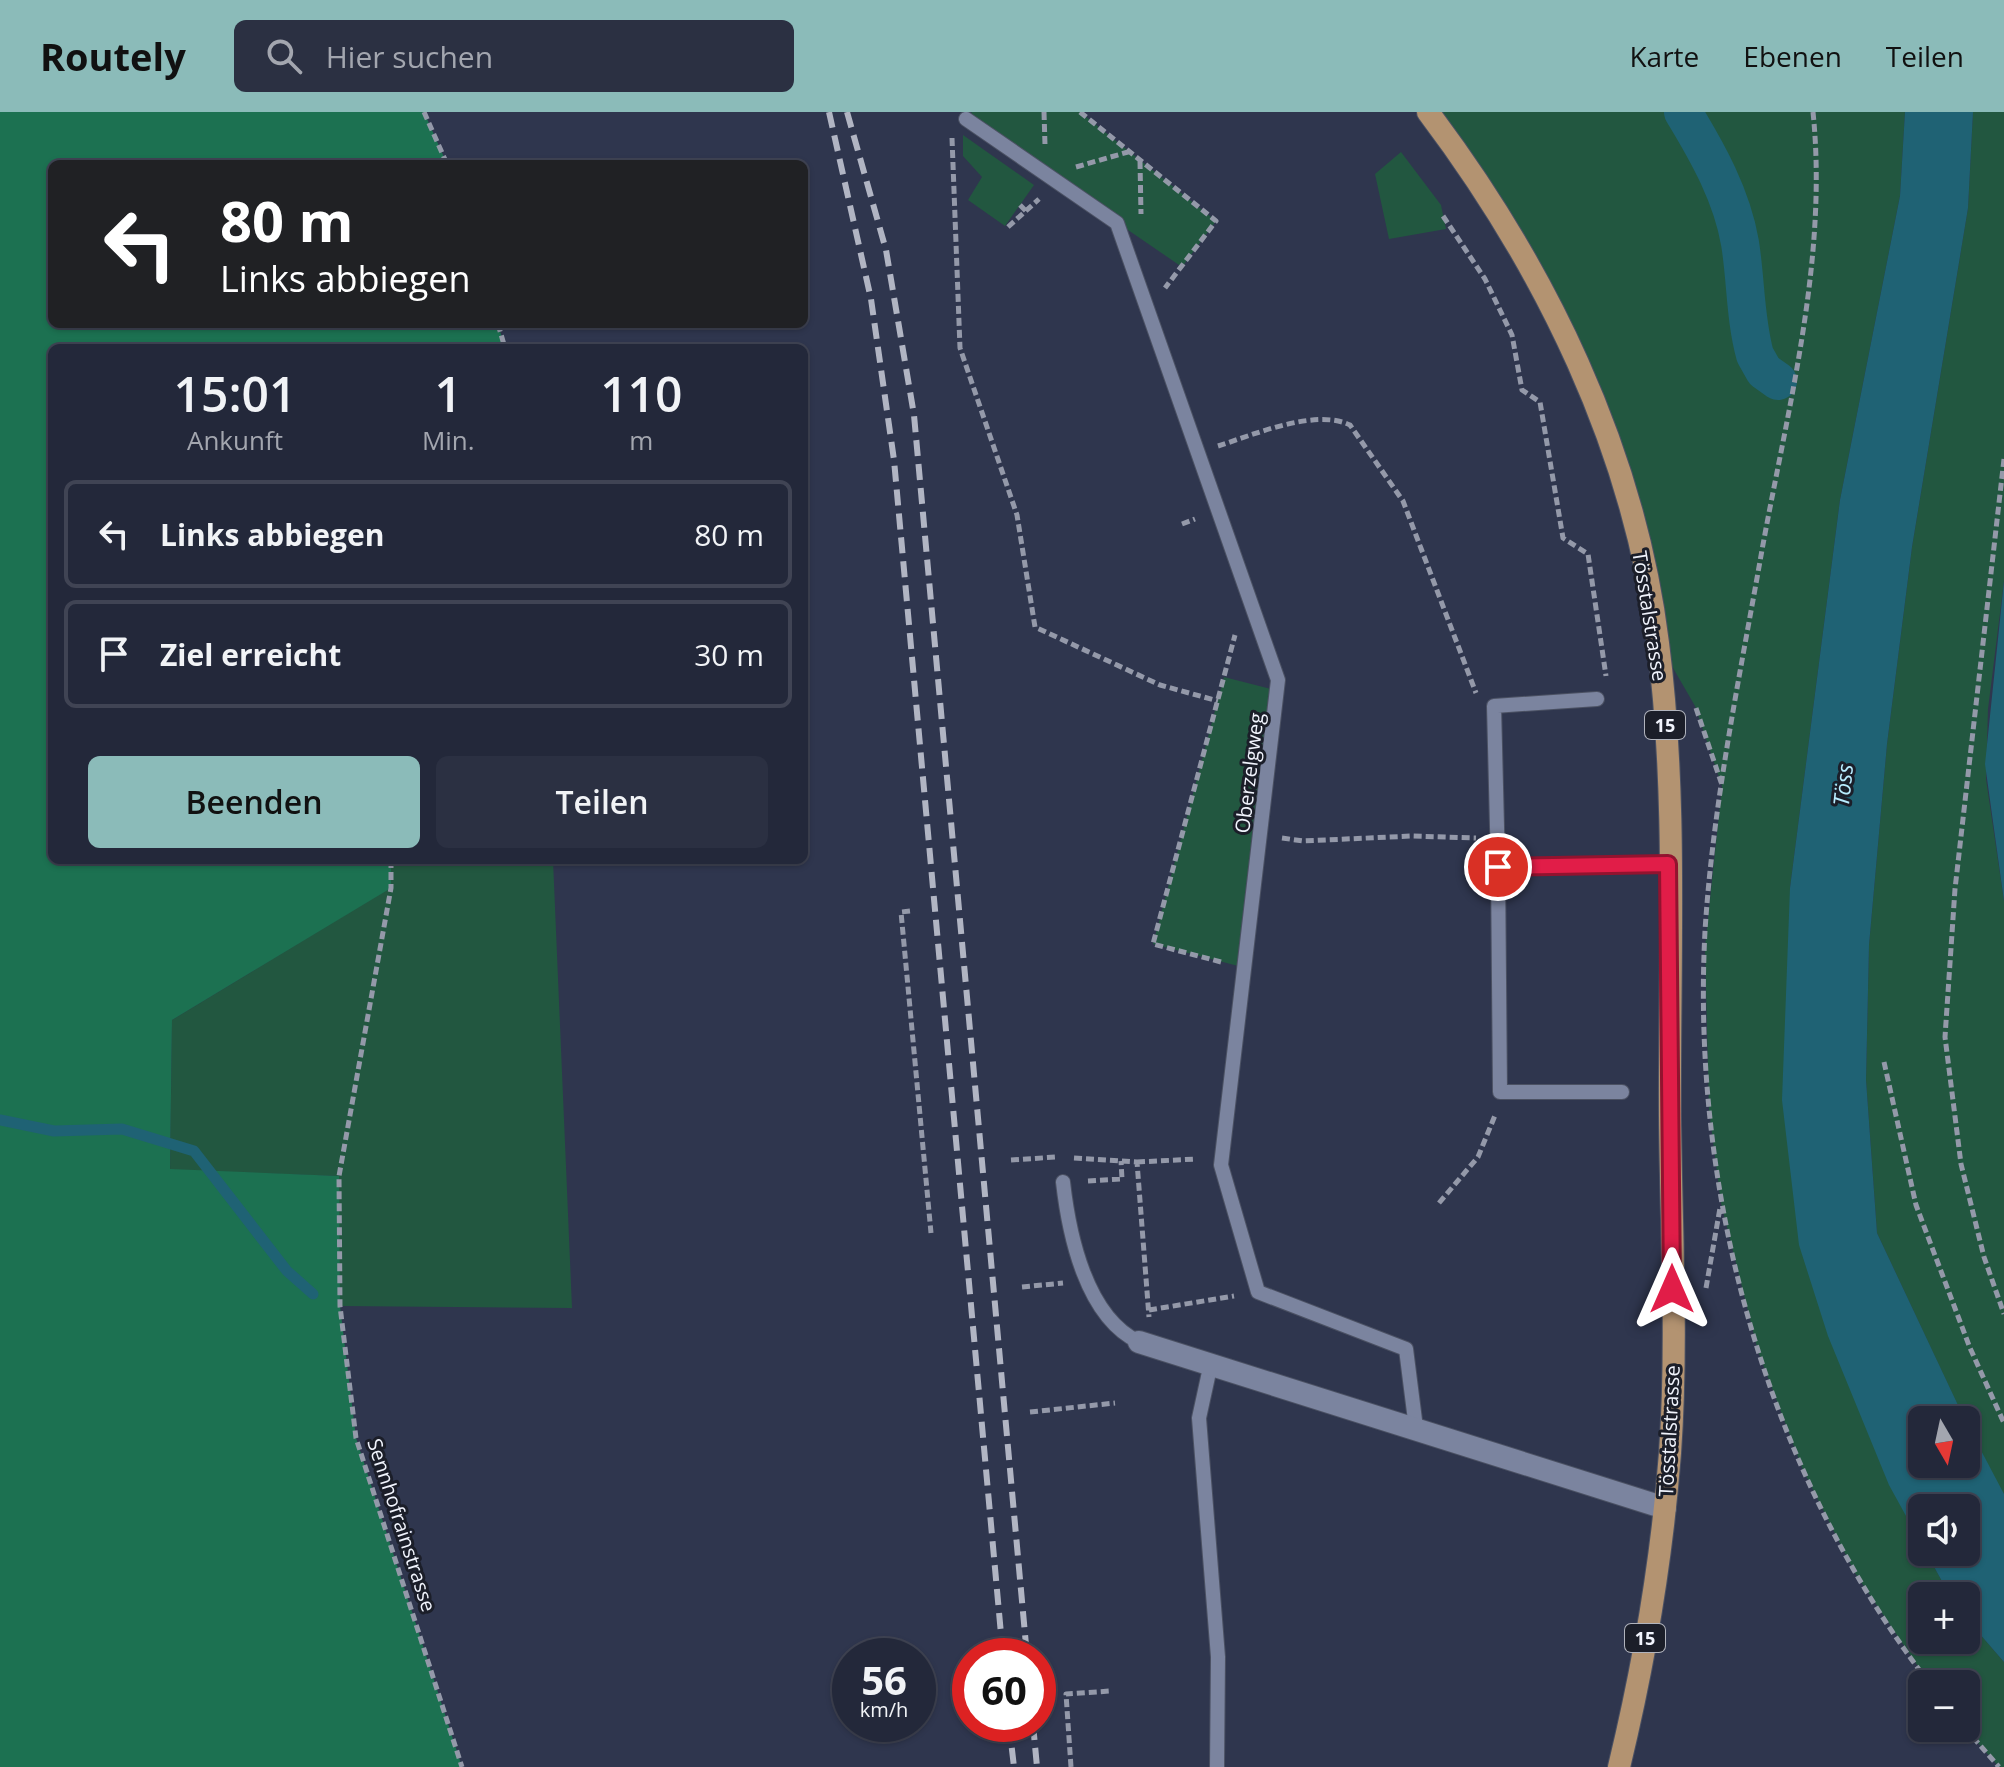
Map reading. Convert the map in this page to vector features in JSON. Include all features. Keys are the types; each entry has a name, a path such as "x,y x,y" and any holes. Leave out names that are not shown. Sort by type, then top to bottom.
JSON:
{"main road":[{"name":"Tösstalstrasse","path":"1428,112 1484,189 1534,271 1580,367 1619,473 1642,559 1658,642 1665,731 1668,864 1672,1392 1665,1508 1652,1603 1619,1767"}],"street":[{"name":"Tösstalstrasse","path":"1145,1344 1665,1508"}],"lane":[{"name":"Oberzelgweg","path":"966,119 1117,223 1279,685 1222,1158 1222,1177 1258,1292"},
{"path":"1597,699 1494,706 1500,1092 1622,1092"},
{"path":"1498,867 1668,864"},
{"name":"Tösstalstrasse","path":"1063,1182 1071,1236 1088,1281 1112,1322 1145,1344"},
{"path":"1258,1292 1406,1349 1416,1428"},
{"path":"1211,1363 1199,1418 1218,1657 1217,1767"}],"path":[{"path":"424,112 445,160"},
{"path":"1080,112 1216,221 1148,311"},
{"path":"1813,112 1815,175 1806,307 1722,786 1705,929 1707,1085 1721,1203 1758,1351 1803,1470 1855,1573 1921,1670"},
{"path":"966,119 960,127 951,116 959,341 1015,508 1035,627 1160,685 1218,701"},
{"path":"1008,227 1053,179 1129,152"},
{"path":"1140,161 1141,223"},
{"path":"1020,205 1026,211"},
{"path":"1443,216 1485,279 1512,335 1522,390 1540,402 1563,538 1588,554 1607,671 1597,699"},
{"path":"1199,453 1284,425 1336,421 1350,425 1399,495 1481,707 1494,706"},
{"path":"2004,459 1966,778 1945,1037 1961,1164 1984,1257 2004,1314"},
{"path":"1246,968 1153,944 1247,592"},
{"path":"1261,835 1303,841 1412,836 1497,838"},
{"name":"Sennhofrainstrasse","path":"391,864 391,888 339,1176 340,1306 356,1438 462,1767"},
{"path":"910,911 901,912 928,1167 931,1233"},
{"path":"1884,1062 1912,1194 1970,1348 2004,1423"},
{"path":"1439,1203 1478,1157 1497,1112 1500,1092"},
{"path":"1011,1160 1049,1156 1137,1162 1222,1158"},
{"path":"1079,1181 1122,1179 1121,1161"},
{"path":"1137,1162 1149,1310 1145,1344"},
{"path":"1706,1288 1721,1203"},
{"path":"1022,1287 1088,1281"},
{"path":"1149,1310 1258,1292"},
{"path":"1030,1412 1115,1403"},
{"path":"1071,1767 1066,1694 1110,1691"},
{"path":"1977,1742 1999,1767"}],"green space":[{"path":"0,112 424,112 445,160 48,160 48,328 499,328 504,344 48,344 48,864 391,864 391,888 172,1020 170,1169 339,1176 340,1306 356,1438 462,1767 0,1767"},
{"path":"972,112 1080,112 1216,221 1182,267 966,119"},
{"path":"1428,112 1905,112 1900,196 1840,500 1790,888 1910,1494 1908,1494 1908,1566 1934,1566 1942,1582 1908,1582 1908,1651 1855,1573 1803,1470 1758,1351 1721,1203 1709,1110 1705,947 1722,786 1695,706 1658,642 1580,367"},
{"path":"1973,112 2004,112 2004,581 1988,709 1986,779 2004,901 2004,1494 1980,1453 1980,1406 1958,1406 1877,1233 1866,1080 1869,945 1887,744 1912,547 1968,208"},
{"path":"963,135 1034,185 1005,226 968,200 982,177 963,156"},
{"path":"1401,152 1441,205 1446,229 1389,239 1375,174"},
{"path":"1224,677 1279,691 1246,968 1153,944"},
{"path":"391,864 553,864 572,1308 340,1306 338,1176 170,1170 172,1020 390,888"},
{"path":"1980,1634 2004,1662 2004,1767 1999,1767 1977,1742 1980,1742 1980,1670 1921,1670 1910,1654 1980,1654"}],"water":[{"name":"Töss","path":"1905,112 1973,112 1968,208 1912,547 1887,744 1869,945 1866,1080 1877,1233 1958,1406 1908,1406 1908,1478 1980,1478 1980,1449 2004,1494 2004,1662 1980,1634 1980,1582 1942,1582 1934,1566 1980,1566 1980,1494 1908,1494 1908,1520 1889,1485 1828,1336 1799,1245 1782,1100 1790,888 1840,500 1900,196"},
{"path":"2004,581 2004,901 1985,764"}],"waterway":[{"path":"1683,112 1710,159 1731,208 1740,243 1755,355 1764,371 1778,381"},
{"path":"0,1120 54,1131 122,1129 194,1151 287,1271 313,1294"}],"railway":[{"path":"829,112 871,299 894,460 1001,1638"},
{"path":"847,112 886,250 914,415 1025,1638"},
{"path":"1011,1742 1014,1767"},
{"path":"1035,1742 1037,1767"}],"route":[{"path":"1498,867 1668,864 1672,1289"}]}
